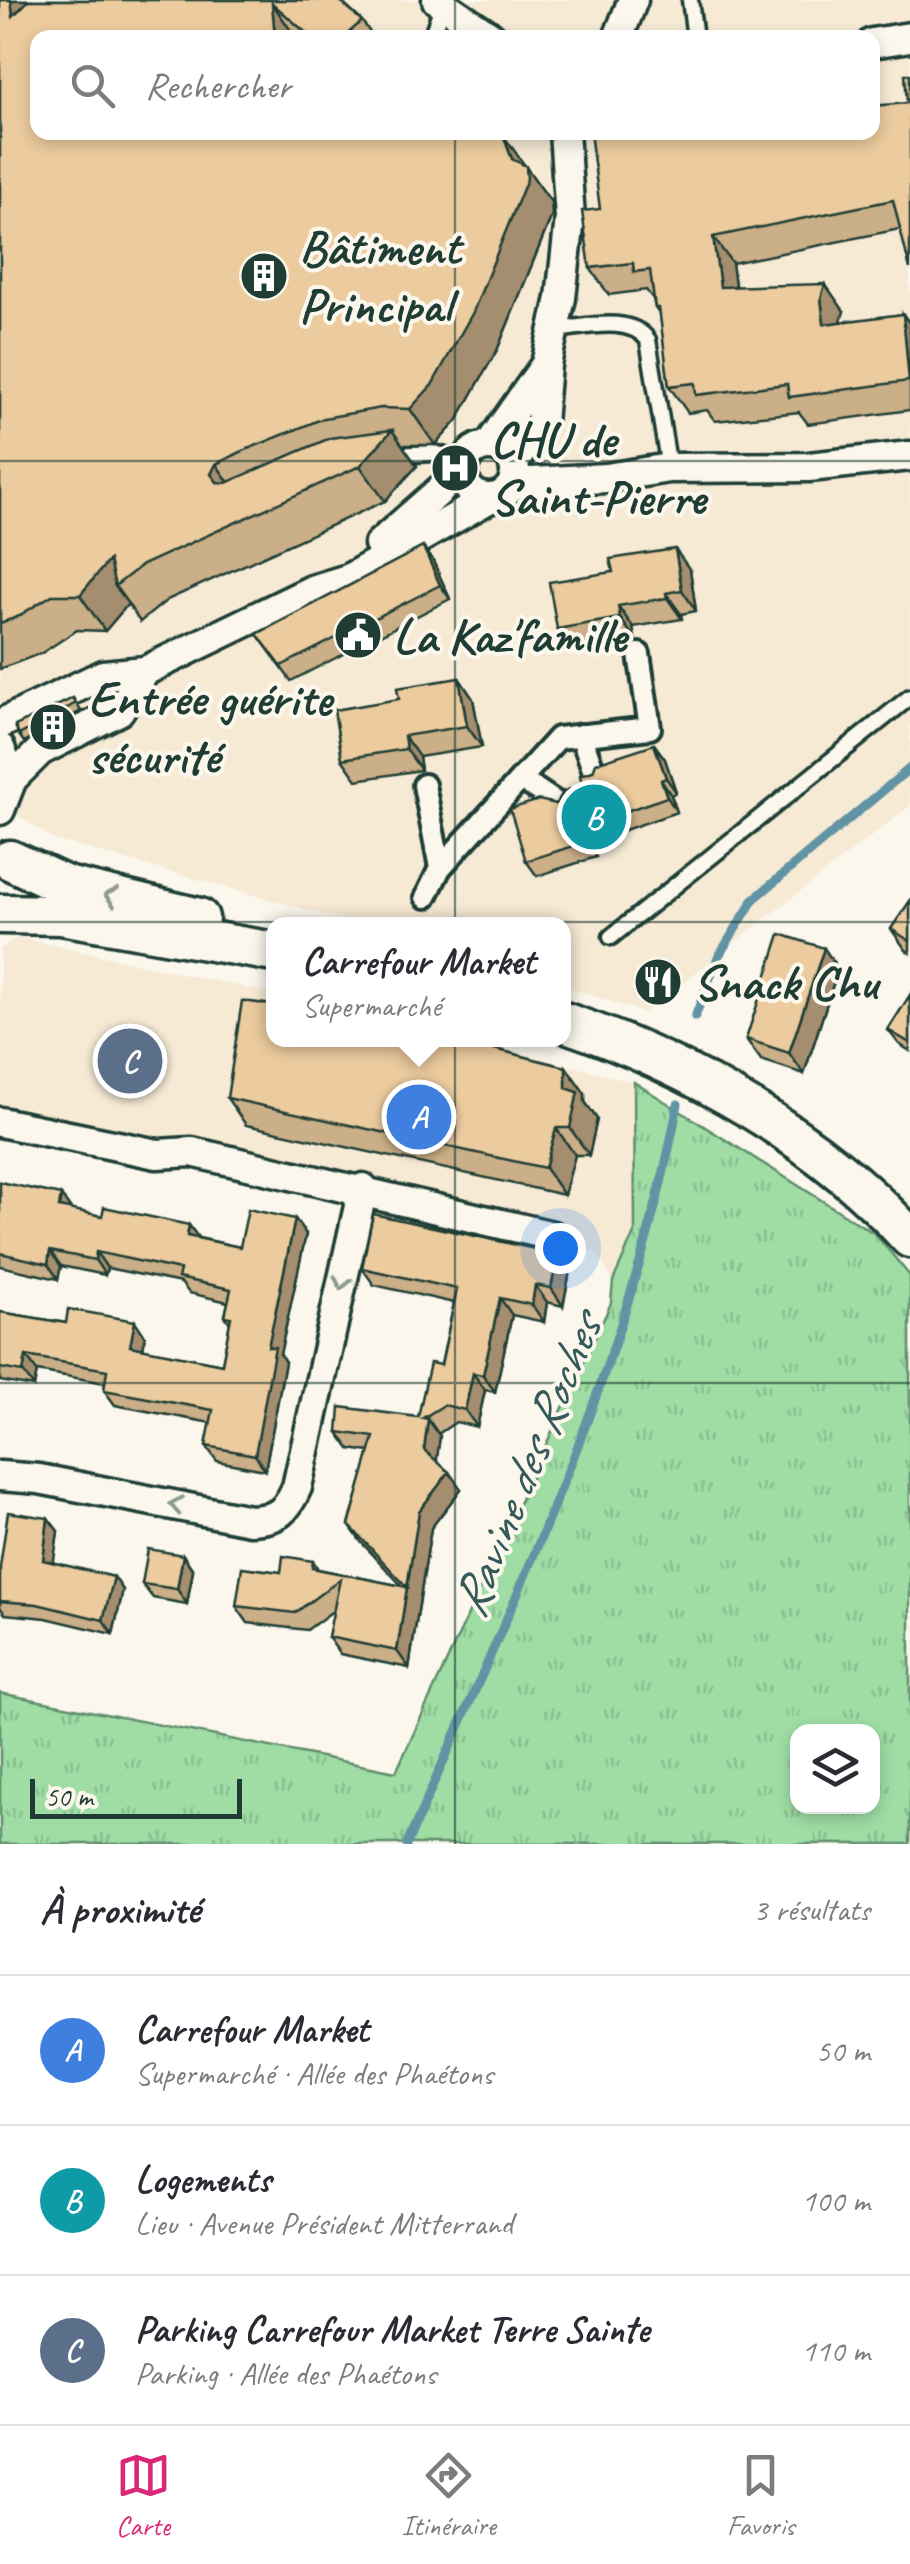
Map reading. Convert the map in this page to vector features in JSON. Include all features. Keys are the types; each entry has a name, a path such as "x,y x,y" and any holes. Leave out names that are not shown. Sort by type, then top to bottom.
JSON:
{"main road":[{"path":"0,898 8,880 5,846"},
{"path":"5,846 66,886 266,935"},
{"path":"0,914 61,915 266,951"},
{"path":"571,1025 658,1059 804,1142 884,1209 910,1238"}],"street":[{"path":"621,30 633,0"},
{"path":"440,2 481,30"},
{"path":"880,42 910,37"},
{"path":"0,724 103,676 145,670 312,590 348,579 488,498 498,497 542,423 546,364 570,218 565,140"},
{"path":"490,446 546,364"},
{"path":"312,590 403,528 479,447 490,446 508,454 514,473"},
{"path":"514,473 606,478 669,468 808,467 910,456"},
{"path":"463,466 469,490 488,498"},
{"path":"426,897 440,868 558,738 650,728 639,654"},
{"path":"0,810 12,779 40,751 114,714 145,670"},
{"path":"581,735 594,772"},
{"path":"0,748 12,779"},
{"path":"521,779 561,806"},
{"path":"424,785 440,868"},
{"path":"0,1122 157,1154 192,1152 362,1188 553,1236"},
{"path":"0,1476 39,1479 250,1520 272,1519 287,1510 297,1487 362,1188"}],"lane":[{"path":"690,0 695,30"},
{"path":"433,30 440,2"},
{"path":"553,330 628,324 640,330 648,340 669,468"},
{"path":"377,458 434,453 463,466"},
{"path":"611,937 910,697"}],"shaded area":[{"name":"CHU de Saint-Pierre","path":"0,0 910,0 910,806 644,1013 571,988 571,917 333,917 54,840 0,803"},
{"path":"18,937 266,992 266,1047 496,1047 634,1082 635,1231 613,1281 596,1252 0,1119 0,949"}],"green space":[{"path":"634,1082 875,1234 910,1276 910,1844 0,1844 0,1693 396,1772 611,1303 613,1281 635,1231"}],"building":[{"name":"Bâtiment Principal","path":"0,0 11,0 13,16 29,0 339,0 362,21 352,30 303,30 272,3 274,30 30,30 30,140 505,140 512,159 526,166 527,179 473,312 432,385 410,409 381,408 324,418 216,464 211,474 217,482 226,483 330,438 392,430 360,466 142,565 115,586 109,560 80,595 52,595 0,623"},
{"path":"905,74 910,74 910,269 893,200 713,237 720,287 825,284 821,298 824,324 903,314 909,381 789,397 787,384 696,395 695,383 669,386 650,270 634,272 633,263 590,268 582,211 600,209 591,140 880,140 880,105 907,103"},
{"path":"423,547 440,585 281,666 257,634"},
{"path":"675,549 682,590 666,593 667,598 618,606 620,618 557,629 549,582 613,572 610,559"},
{"path":"459,678 467,726 404,736 406,749 342,759 334,710 399,699 397,688"},
{"path":"73,698 76,703 19,735 15,726"},
{"path":"654,744 666,778 661,780 667,797 594,822 597,832 583,836 586,842 526,861 510,809 539,800 556,804 564,791 582,786 580,775 593,771 596,763"},
{"path":"910,901 910,941 891,929"},
{"path":"780,934 824,948 789,1053 746,1039"},
{"path":"910,995 910,1043 888,1030"},
{"path":"242,1001 266,1004 266,1047 487,1047 566,1067 566,1088 578,1092 570,1128 556,1128 545,1168 227,1098"},
{"path":"0,1182 61,1195 59,1207 102,1216 104,1207 189,1225 187,1236 240,1247 248,1209 295,1219 268,1347 275,1347 255,1455 206,1446 213,1410 104,1390 107,1370 26,1356 23,1372 0,1368 0,1312 66,1323 68,1309 135,1321 130,1346 222,1364 231,1317 225,1316 231,1289 178,1278 180,1270 96,1252 95,1260 50,1251 48,1264 0,1253"},
{"path":"373,1214 558,1254 551,1288 535,1285 532,1305 500,1298 483,1375 473,1373 465,1410 444,1405 423,1418 428,1419 424,1450 449,1472 419,1511 397,1651 328,1637 340,1579 295,1613 236,1606 242,1567 281,1572 283,1556 313,1561 312,1568 407,1587 349,1525 374,1437 338,1432 340,1407 418,1417 430,1363 441,1365 457,1289 362,1268"},
{"path":"8,1512 48,1518 43,1560 114,1577 103,1620 37,1604 0,1601 0,1567"},
{"path":"148,1549 183,1555 177,1589 142,1584"}],"waterway":[{"name":"Ravine des Roches","path":"695,1017 718,957 754,899 910,768"},
{"name":"Ravine des Roches","path":"407,1844 526,1573 599,1389 657,1201 678,1104"}],"place":[{"name":"Bâtiment Principal","path":"264,276"},
{"name":"CHU de Saint-Pierre","path":"455,468"},
{"name":"La Kaz'famille","path":"358,635"},
{"name":"Entrée guérite sécurité","path":"53,727"},
{"name":"Logements","path":"594,817"},
{"name":"Snack Chu","path":"658,982"},
{"name":"Parking Carrefour Market Terre Sainte","path":"130,1061"},
{"name":"Carrefour Market","path":"419,1117"}]}
